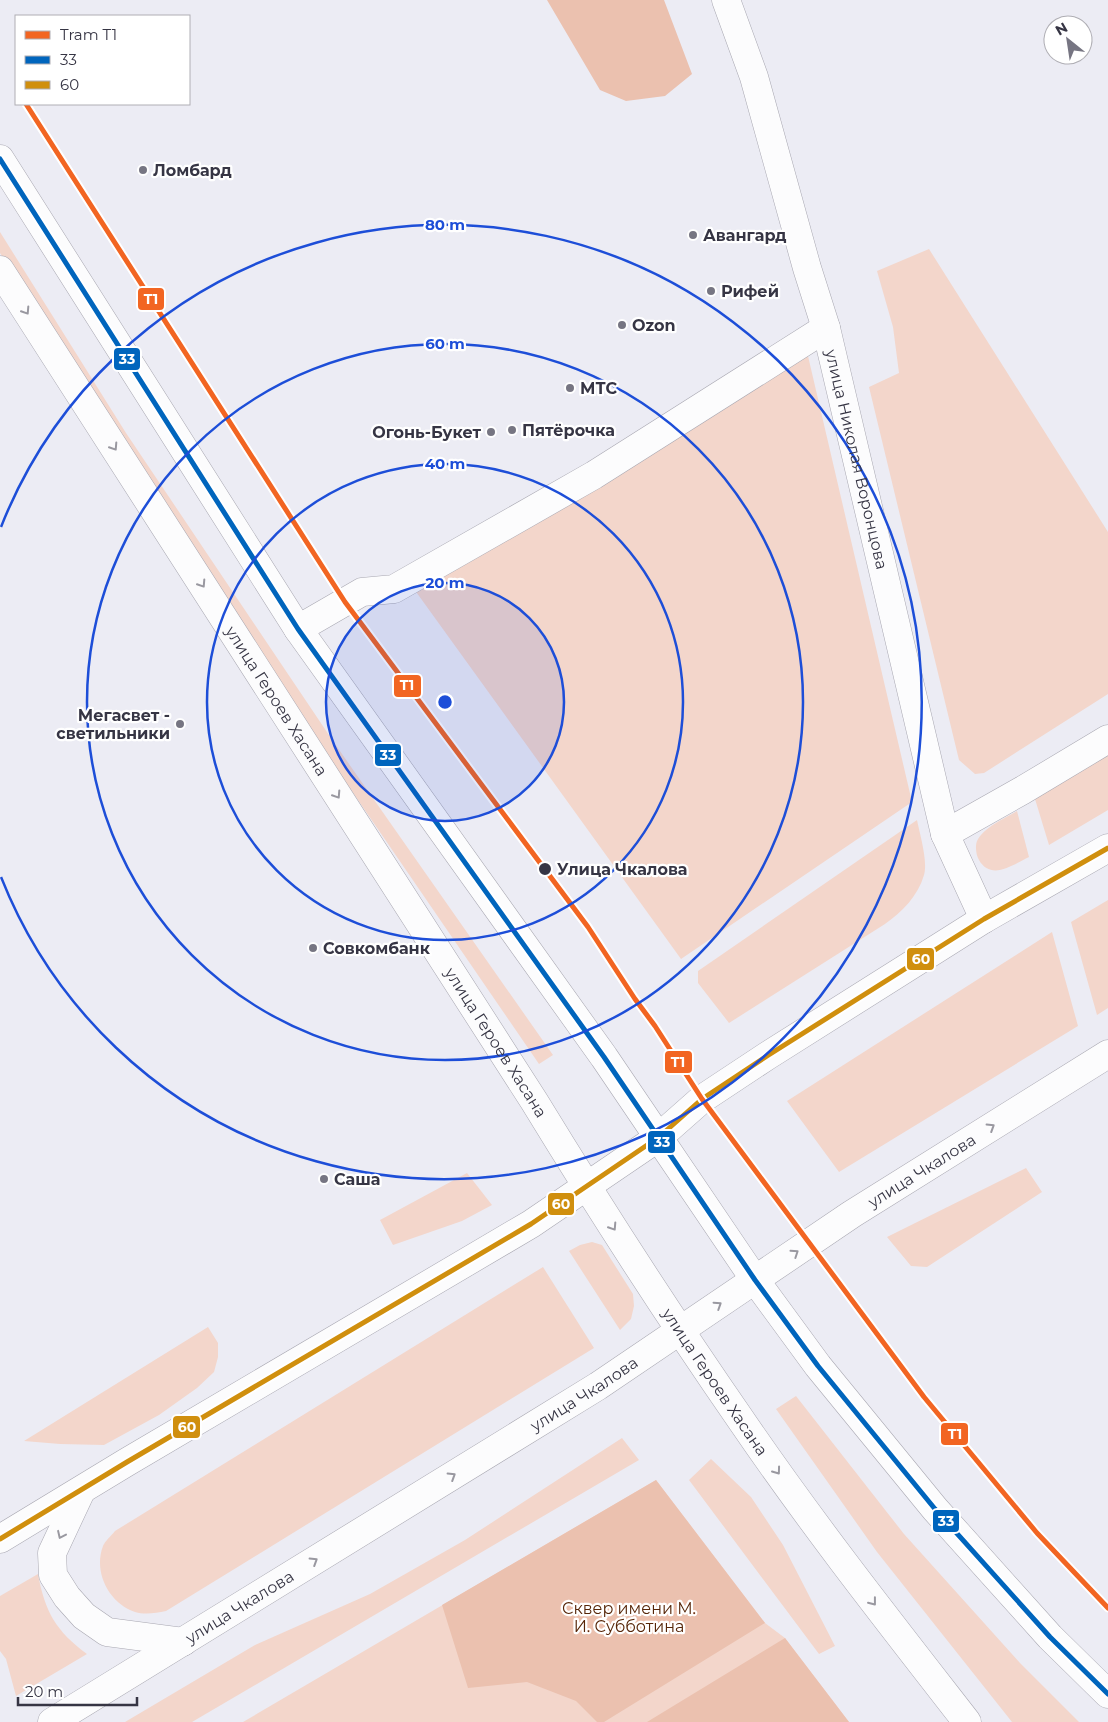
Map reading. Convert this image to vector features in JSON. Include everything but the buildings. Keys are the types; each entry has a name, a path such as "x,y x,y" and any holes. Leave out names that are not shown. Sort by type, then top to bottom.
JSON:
{"main road":[{"name":"улица Николая Воронцова","path":"726,0 754,77 807,268 826,328 946,834 984,919"},
{"path":"0,159 298,629 604,1056 755,1280 818,1366 935,1509 1050,1637 1108,1694"},
{"name":"улица Героев Хасана","path":"0,270 534,1101 586,1187 741,1421 855,1578 967,1722"},
{"path":"298,629 362,592 394,589 594,476 826,328"},
{"path":"946,834 1108,739"},
{"path":"0,1539 530,1224 659,1137 702,1099 984,919 1108,848"},
{"name":"улица Чкалова","path":"52,1722 598,1386 852,1214 1108,1054"},
{"path":"81,1490 52,1553 54,1575 67,1598 84,1616 107,1632 183,1642"}],"green space":[{"path":"547,0 664,0 692,74 665,96 626,101 600,90"},
{"path":"0,232 126,433 335,744 553,1055 539,1064 325,752 117,440 0,253"},
{"path":"929,249 1108,532 1108,694 984,773 975,774 959,760 869,387 899,373 893,327 877,271"},
{"path":"808,356 912,802 681,959 414,589"},
{"path":"1108,753 1108,810 1049,845 1035,799"},
{"path":"1017,811 1029,857 1009,867 990,870 978,858 977,841 989,827"},
{"path":"917,820 925,869 918,890 903,909 885,924 729,1023 698,983 698,971"},
{"path":"1108,900 1108,1008 1097,1015 1071,922"},
{"path":"1052,932 1078,1026 839,1172 787,1101"},
{"path":"1026,1168 1042,1192 927,1267 911,1266 887,1237"},
{"path":"467,1173 492,1205 462,1221 393,1245 380,1220"},
{"path":"592,1242 602,1245 633,1294 634,1306 631,1319 620,1330 569,1251 580,1245"},
{"path":"543,1267 594,1348 166,1611 147,1614 135,1612 118,1602 111,1594 102,1576 100,1556 104,1544 115,1531"},
{"path":"208,1327 218,1343 218,1357 214,1372 197,1388 159,1415 104,1445 24,1441"},
{"path":"796,1396 904,1534 1020,1663 1079,1722 1012,1722 877,1552 776,1409"},
{"path":"622,1438 639,1460 192,1722 125,1722 255,1645 370,1594 465,1540"},
{"path":"711,1459 751,1497 783,1545 835,1646 819,1654 689,1480"},
{"name":"Сквер имени М. И. Субботина","path":"656,1480 765,1623 785,1638 849,1722 243,1722"},
{"path":"656,1480 765,1623 604,1722 597,1722 576,1701 527,1682 468,1688 442,1605"},
{"path":"38,1574 44,1599 54,1620 67,1637 87,1654 16,1696 6,1659 0,1651 0,1596"},
{"path":"785,1638 849,1722 647,1722"}],"tram line":[{"name":"T1","path":"27,105 345,602 588,927 702,1099 924,1397 1037,1533 1108,1608"}],"transit line":[{"name":"33","path":"0,159 298,629 604,1057 755,1280 818,1366 935,1509 1050,1637 1108,1694"},
{"name":"60","path":"0,1539 531,1224 659,1137 702,1099 767,1056 984,919 1108,848"}],"place":[{"name":"Ломбард","path":"143,170"},
{"name":"Авангард","path":"693,235"},
{"name":"Рифей","path":"711,291"},
{"name":"Ozon","path":"622,325"},
{"name":"МТС","path":"570,388"},
{"name":"Пятёрочка","path":"512,430"},
{"name":"Огонь-Букет","path":"491,432"},
{"name":"Мегасвет - светильники","path":"180,724"},
{"name":"Улица Чкалова","path":"545,869"},
{"name":"Совкомбанк","path":"313,948"},
{"name":"Саша","path":"324,1179"}]}
